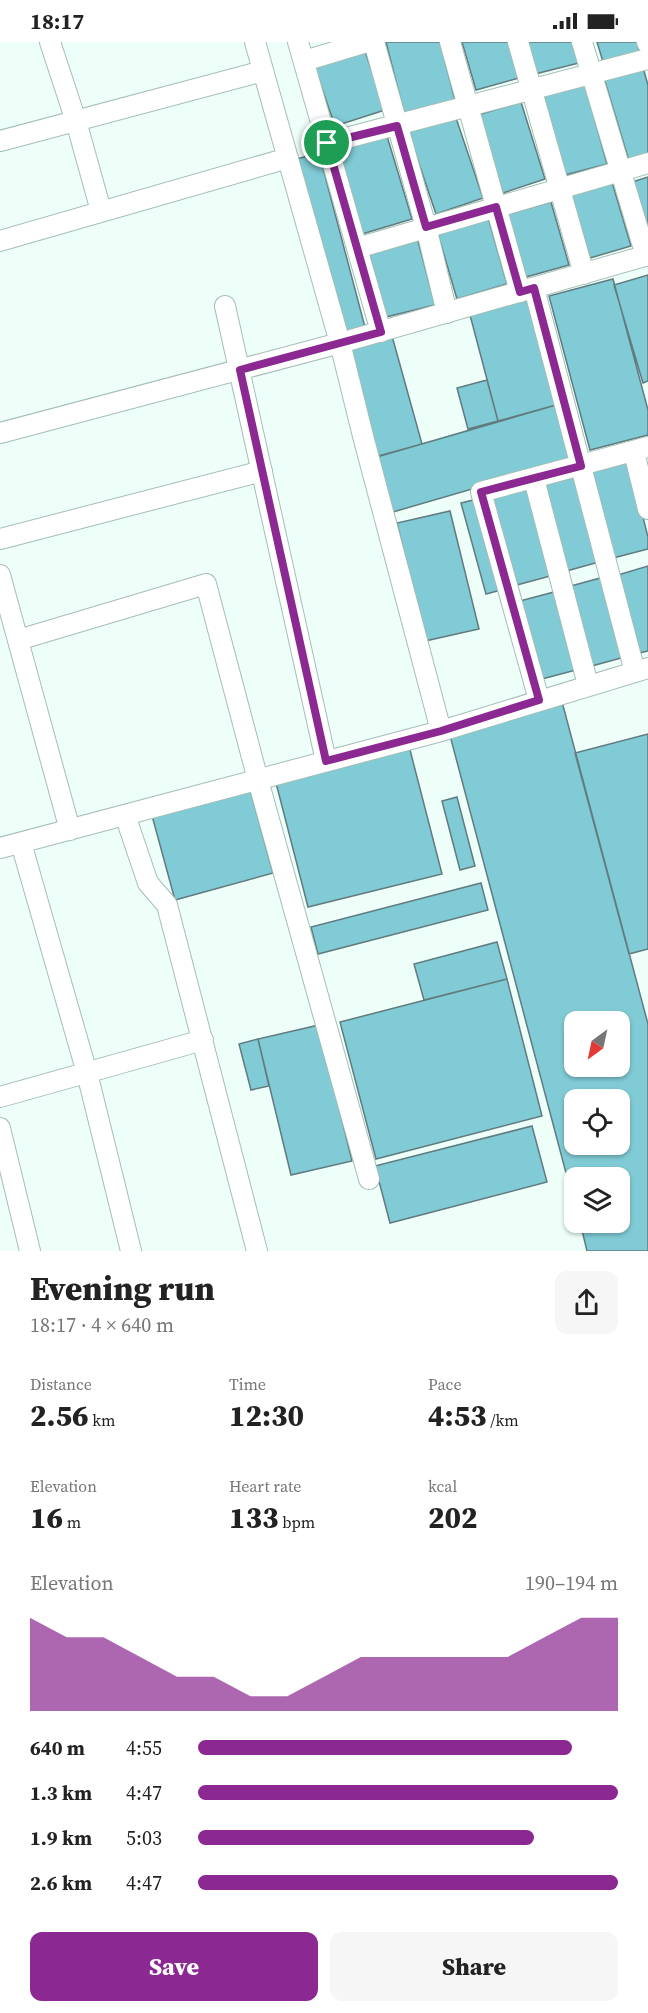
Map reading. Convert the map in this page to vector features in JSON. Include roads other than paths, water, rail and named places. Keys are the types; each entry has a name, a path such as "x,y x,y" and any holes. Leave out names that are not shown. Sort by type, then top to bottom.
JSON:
{"street":[{"path":"50,42 76,121 101,211"},
{"path":"255,42 340,343 441,731"},
{"path":"298,42 381,332"},
{"path":"304,62 367,42"},
{"path":"374,42 426,227 447,313"},
{"path":"0,848 441,731 642,670 527,290 496,207 450,42"},
{"path":"518,42 584,274"},
{"path":"0,433 381,332 647,255 582,42"},
{"path":"327,143 648,59"},
{"path":"0,141 263,71"},
{"path":"0,241 288,158"},
{"path":"357,248 648,163"},
{"path":"225,306 326,761"},
{"path":"539,700 481,492 641,450 648,509"},
{"path":"0,539 262,471"},
{"path":"534,479 588,685"},
{"path":"0,575 70,830"},
{"path":"18,639 206,584 369,1179"},
{"path":"125,815 148,883 167,905 257,1251"},
{"path":"21,843 87,1073 131,1251"},
{"path":"0,1097 203,1040"},
{"path":"0,1128 30,1251"}]}
